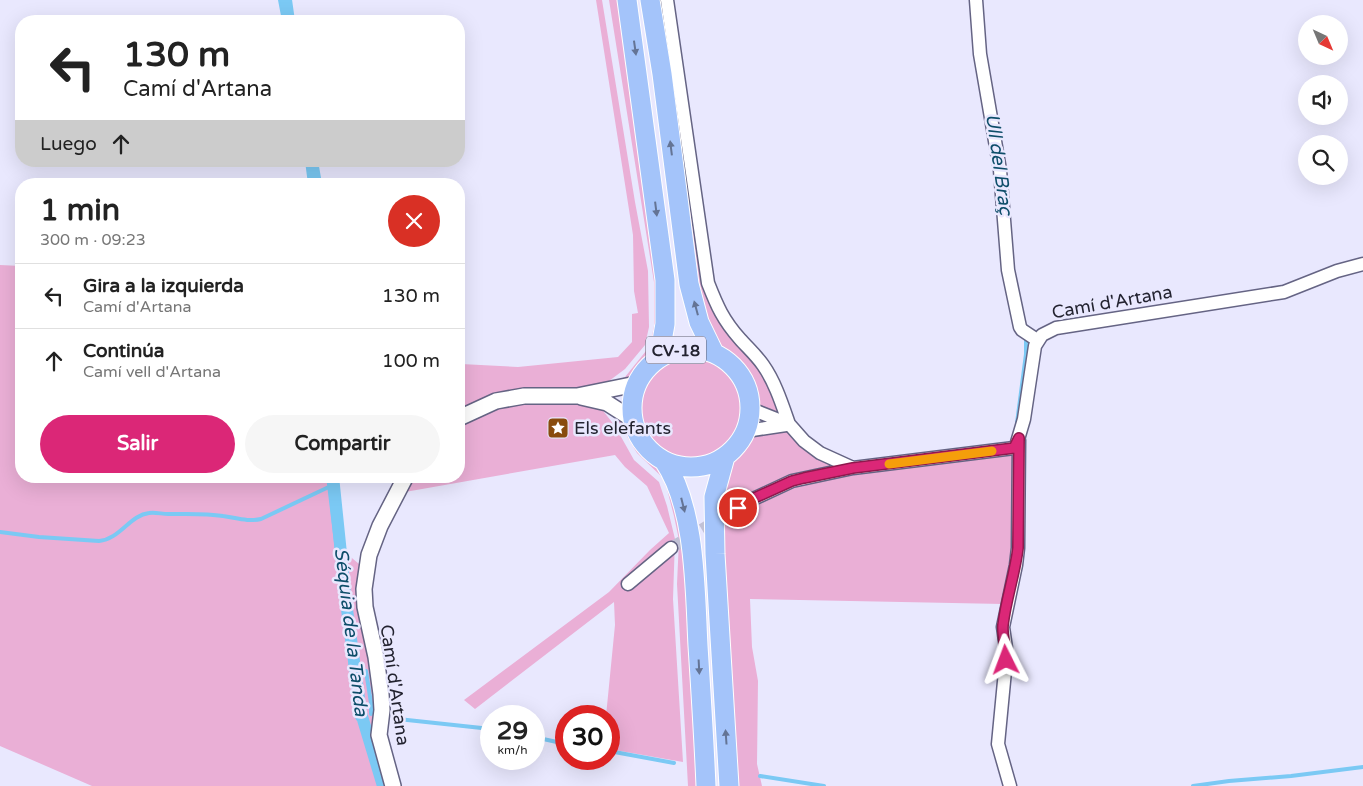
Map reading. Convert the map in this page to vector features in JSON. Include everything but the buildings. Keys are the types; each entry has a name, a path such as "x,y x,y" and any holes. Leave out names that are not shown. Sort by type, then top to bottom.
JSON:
{"main road":[{"name":"CV-18","path":"628,0 665,280 665,324 659,358"},
{"name":"CV-18","path":"650,0 662,74 689,284 699,322 714,353"},
{"name":"CV-18","path":"664,461 684,467 705,466 725,457 737,446 746,431 751,409 746,386 733,366 714,353 696,349 676,350 659,358 646,369 636,384 632,401 632,419 643,444 664,461 673,475 685,510 692,555 706,786"},
{"name":"CV-18","path":"725,457 714,497 715,554 729,786"}],"street":[{"path":"667,0 708,283 718,309 729,326 756,354 764,366 781,401 789,424 804,441 820,453 853,468"},
{"path":"976,0 980,54 1000,170 1008,270 1020,327 1037,340"},
{"name":"Camí d'Artana","path":"1010,786 998,744 1006,648 1003,627 1018,548 1019,438 1024,418 1034,346 1037,340 1042,335 1056,328 1284,292 1337,271 1363,264"},
{"path":"465,415 496,401 506,399 524,396 577,396 636,384"},
{"path":"577,396 607,403 632,419"},
{"path":"751,409 789,424"},
{"path":"746,431 789,424"},
{"path":"725,516 750,500 792,481 853,468 1014,448 1019,438"},
{"name":"Camí d'Artana","path":"393,786 379,735 382,710 381,694 376,657 365,607 364,590 369,555 380,526 402,483"},
{"path":"628,584 672,548"}],"shaded area":[{"path":"596,0 602,0 648,271 649,327 645,345 625,369 605,384 577,388 514,391 482,399 465,408 465,364 518,367 618,357 632,342 632,314 638,313 634,291 633,235"},
{"path":"609,0 621,0 646,171 659,316 652,353 638,367 631,378 613,382 625,377 650,346 654,326 654,282"},
{"path":"657,0 666,0 707,283 753,355 784,418 758,409 753,385 739,363 719,346 702,312"},
{"path":"0,265 15,266 15,483 328,483 356,719 360,725 379,786 92,786 0,746"},
{"path":"691,357 710,361 727,372 738,389 742,408 738,427 727,444 710,455 691,459 672,455 655,444 644,427 640,408 644,389 655,372 672,361"},
{"path":"528,401 575,401 603,406 604,412 615,426 634,460 659,482 675,539 673,599 683,762 620,751 620,705 607,705 615,625 614,602 475,709 464,700 609,592 669,533 647,486 625,467 615,455 465,481 465,422 488,411"},
{"path":"611,414 624,422 634,444 660,469 669,481 686,549 700,786 688,786 677,584 679,540 674,516 662,477 637,453 619,423"},
{"path":"788,428 841,467 792,483 1016,450 1015,550 1003,604 750,599 752,647 758,681 757,764 762,786 735,786 720,511 732,460 752,436"},
{"path":"410,483 456,483 405,492"},
{"path":"346,553 359,564 357,596 374,679 372,738 357,670"}],"waterway":[{"path":"280,0 283,15"},
{"name":"Séquia de la Tanda","path":"286,0 288,15"},
{"path":"308,167 309,178"},
{"name":"Séquia de la Tanda","path":"313,167 315,178"},
{"name":"Ull del Braç","path":"1017,423 1026,354 1026,338"},
{"name":"Séquia de la Tanda","path":"329,483 357,717 358,719 362,718"},
{"name":"Séquia de la Tanda","path":"334,483 346,602 361,713 383,786"},
{"path":"0,532 99,541 113,536 136,518 149,513 209,514 256,520 333,485"},
{"path":"356,673 366,671 371,714"},
{"path":"398,719 480,728"},
{"path":"545,739 555,742"},
{"path":"620,753 674,763"},
{"path":"1193,786 1363,767"},
{"path":"760,776 824,786"}],"tunnel":[{"path":"671,548 718,520"}],"slow traffic":[{"path":"889,464 992,451"}],"place":[{"name":"Els elefants","path":"558,428"}],"route":[{"path":"738,508 758,496 792,481 853,468 1014,448 1019,438 1018,548 1003,627 1006,660"}]}
